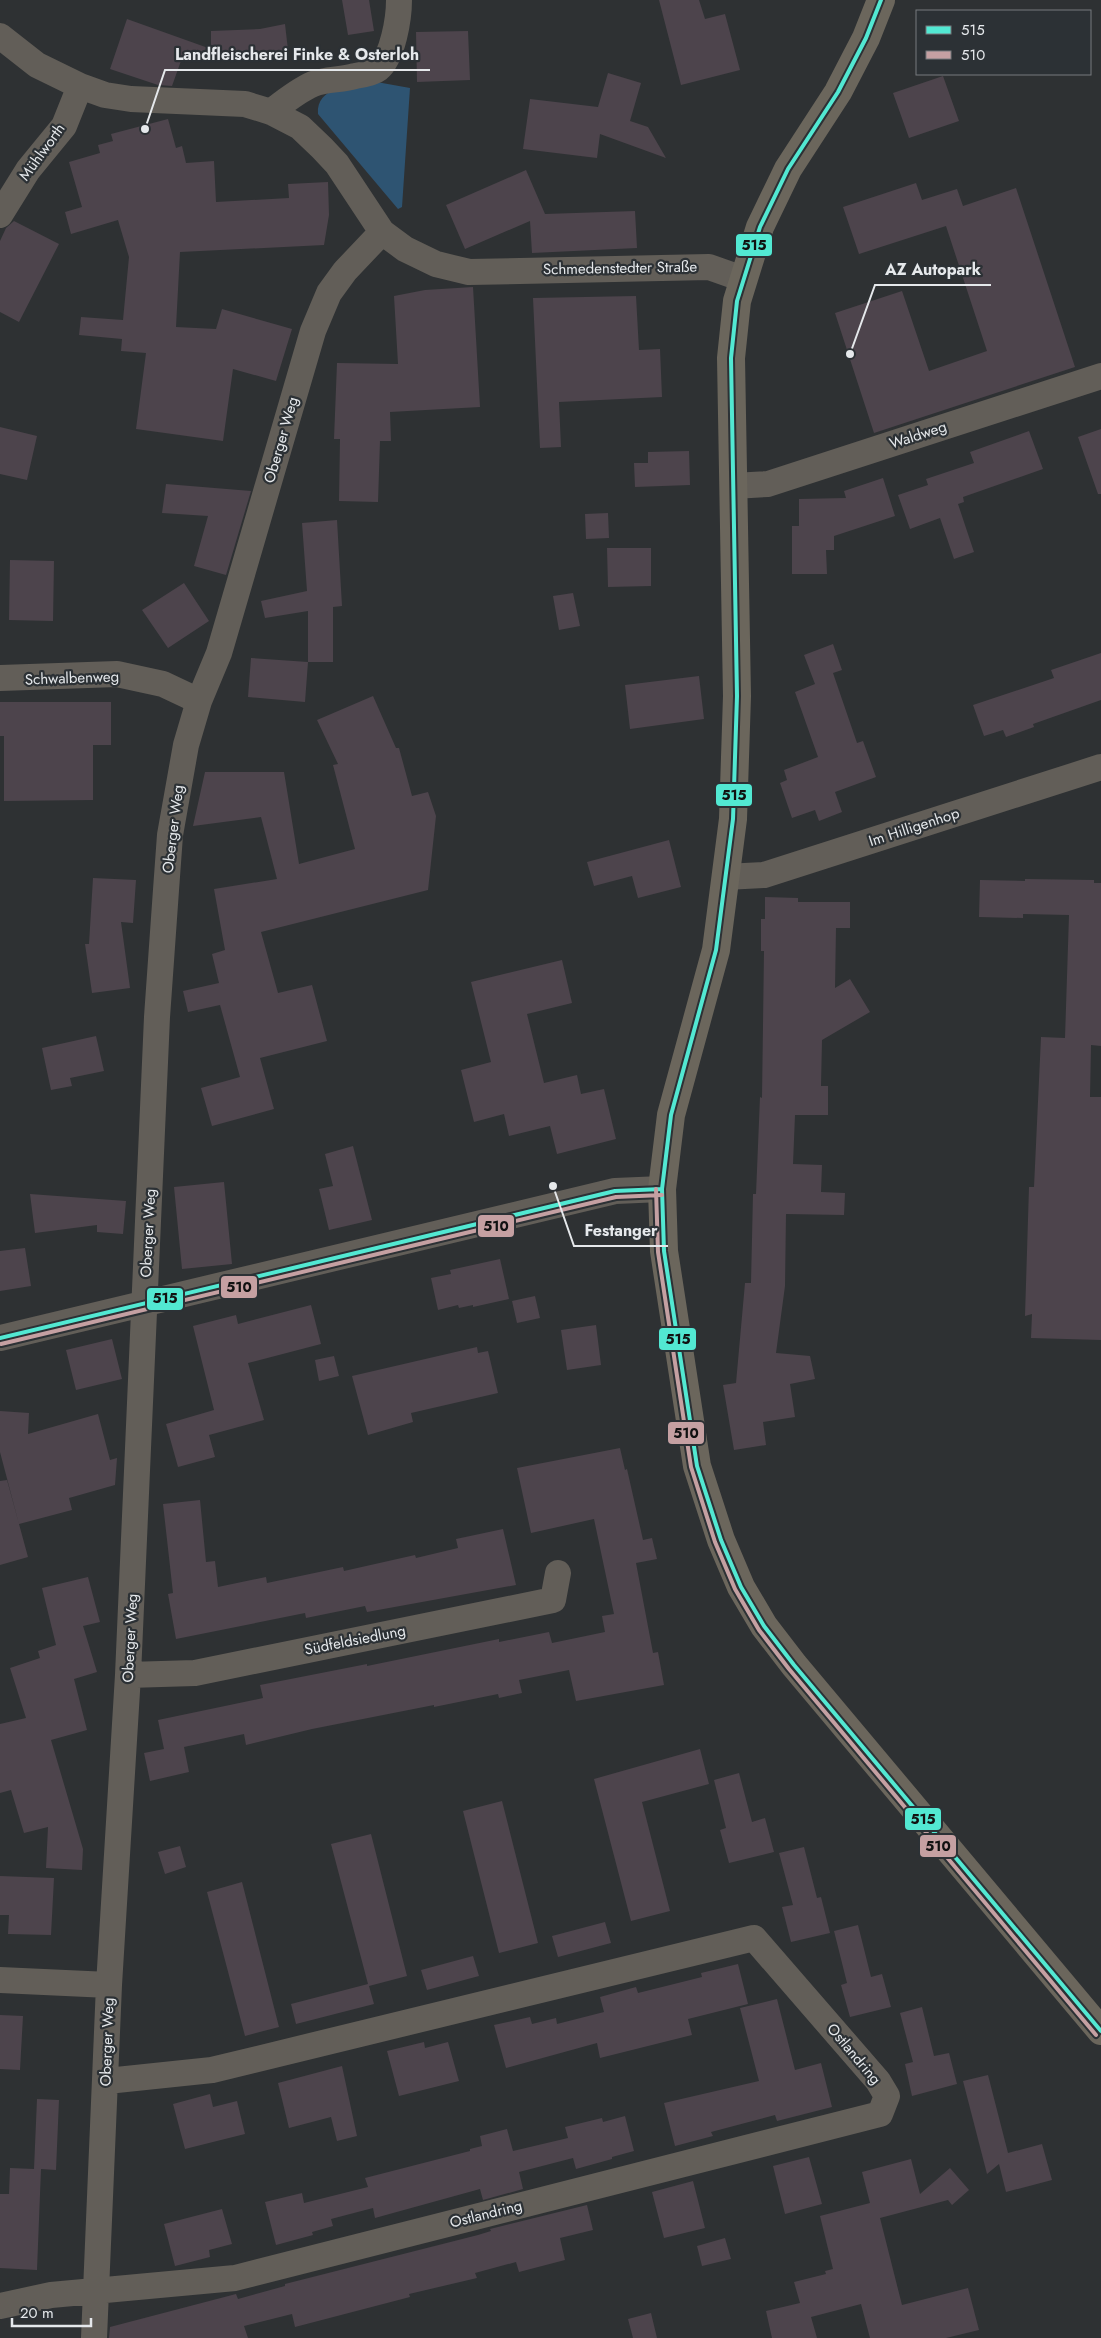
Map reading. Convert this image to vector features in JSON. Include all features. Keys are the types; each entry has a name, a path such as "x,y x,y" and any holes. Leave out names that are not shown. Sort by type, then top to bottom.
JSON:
{"main road":[{"path":"881,0 866,38 838,92 788,169 760,226 737,301 731,358 736,768 733,819 716,950 671,1115 662,1189 664,1251 697,1466 721,1540 741,1587 764,1626 794,1665 1101,2031"}],"street":[{"path":"271,112 295,94 315,84 377,70 387,56 395,32 399,0"},
{"name":"Schmedenstedter Straße","path":"0,36 37,65 80,86 106,95 131,100 245,104 271,112 300,127 322,148 342,172 382,232 406,249 436,264 469,272 709,267 743,279"},
{"name":"Mühlworth","path":"0,215 28,170 64,126 80,86"},
{"name":"Oberger Weg","path":"94,2338 109,1985 128,1675 157,1017 169,844 186,745 199,701 219,653 313,331 329,293 345,271 382,232"},
{"name":"Waldweg","path":"733,486 768,484 1101,376"},
{"name":"Schwalbenweg","path":"0,678 117,674 163,684 199,701"},
{"name":"Im Hilligenhop","path":"725,877 764,875 1101,767"},
{"path":"0,1338 144,1302 615,1191 662,1189"},
{"name":"Südfeldsiedlung","path":"128,1675 195,1673 553,1600 558,1573"},
{"name":"Ostlandring","path":"97,2292 235,2278 880,2114 887,2096 878,2080 754,1938 212,2070 106,2080"},
{"path":"0,1980 109,1985"},
{"path":"0,2306 51,2295 97,2292"}],"shaded area":[{"path":"371,81 410,88 402,207 398,209 318,114 319,105 329,93 345,86"}],"building":[{"path":"342,0 369,0 374,31 348,35"},
{"path":"659,0 699,0 705,19 725,14 740,70 681,85"},
{"path":"127,19 211,49 211,31 260,29 285,24 288,50 261,55 182,58 172,86 158,85 110,69"},
{"path":"468,31 470,80 417,82 416,32"},
{"path":"608,73 641,83 630,121 648,127 666,158 600,134 597,158 523,149 530,99 598,107"},
{"path":"943,76 959,121 909,138 893,93"},
{"path":"168,119 176,148 182,146 186,163 214,161 216,202 289,198 288,184 328,182 329,215 324,245 180,252 176,327 216,329 222,309 292,329 276,381 233,369 223,441 136,429 146,353 121,351 122,339 79,335 81,317 123,320 129,257 118,220 71,234 65,212 82,207 69,162 100,153 98,145 113,141 111,134"},
{"path":"526,170 545,214 635,211 637,248 532,253 530,221 465,249 446,205"},
{"path":"916,183 922,200 957,189 963,206 1016,188 1075,367 874,433 835,313 902,291 929,371 987,351 946,226 859,254 843,207"},
{"path":"14,221 59,244 19,322 0,312 0,241 6,228"},
{"path":"473,287 480,407 390,412 391,441 380,441 378,502 339,501 340,439 334,439 337,363 398,364 394,296 425,290"},
{"path":"636,296 639,350 660,349 662,397 559,402 561,447 540,448 533,298"},
{"path":"0,427 37,436 27,480 0,474"},
{"path":"1101,429 1101,494 1098,494 1078,437"},
{"path":"1029,431 1043,469 963,497 964,502 958,504 974,552 954,559 940,518 910,529 898,495 928,485 926,479 974,463 970,452"},
{"path":"689,451 690,485 635,487 634,463 648,463 648,452"},
{"path":"883,478 895,516 834,536 834,550 826,550 827,574 792,574 792,526 799,526 799,499 846,498 844,491"},
{"path":"166,484 251,491 226,575 194,566 208,516 162,513"},
{"path":"608,513 609,538 586,539 585,514"},
{"path":"337,520 342,606 333,607 333,662 308,662 308,611 265,618 261,601 307,591 302,523"},
{"path":"607,548 651,548 651,586 608,587"},
{"path":"10,560 54,561 53,621 9,620"},
{"path":"184,583 209,621 168,648 142,610"},
{"path":"573,593 580,626 559,630 553,596"},
{"path":"833,644 842,670 833,673 857,743 863,741 876,777 835,792 842,812 819,821 815,810 792,818 780,783 787,780 784,770 818,757 795,692 815,684 804,655"},
{"path":"1101,653 1101,700 1033,724 1034,727 1006,737 1003,730 984,736 973,705 1054,678 1051,670"},
{"path":"251,658 308,662 305,702 248,697"},
{"path":"699,676 704,719 630,729 625,685"},
{"path":"373,696 396,748 399,748 412,796 428,792 436,816 428,890 261,932 278,993 312,985 327,1041 260,1058 274,1109 212,1126 201,1088 240,1077 220,1005 188,1012 183,991 219,983 212,954 225,950 214,889 277,879 261,817 193,826 205,772 284,772 299,864 355,849 333,765 338,764 317,720"},
{"path":"0,702 111,702 111,745 93,745 93,800 4,801 4,736 0,736"},
{"path":"669,840 681,887 638,898 632,876 594,886 587,862"},
{"path":"93,878 136,880 133,923 121,922 130,988 92,993 85,944 89,944"},
{"path":"1025,879 1094,880 1094,883 1101,883 1101,1046 1091,1045 1090,1097 1101,1097 1101,1340 1031,1338 1032,1314 1025,1316 1029,1187 1034,1187 1041,1037 1065,1038 1069,915 1023,914 1023,918 979,917 980,880 1025,881"},
{"path":"765,897 798,898 798,902 850,902 850,928 836,928 835,988 850,979 870,1012 822,1040 821,1086 828,1086 828,1115 795,1115 793,1164 822,1165 821,1192 845,1193 844,1215 786,1214 785,1286 776,1353 810,1356 815,1379 790,1384 795,1417 763,1422 766,1445 734,1450 723,1385 736,1383 745,1283 751,1283 753,1194 756,1194 760,1097 762,1098 764,951 761,951 761,919 765,919"},
{"path":"562,960 572,1003 527,1014 544,1083 577,1075 581,1094 604,1089 616,1139 557,1154 550,1126 509,1136 504,1114 474,1122 461,1070 491,1062 471,982"},
{"path":"96,1036 104,1071 70,1078 72,1086 51,1090 42,1048"},
{"path":"353,1146 372,1220 329,1230 319,1189 333,1186 325,1154"},
{"path":"224,1182 232,1264 182,1269 174,1187"},
{"path":"30,1194 126,1201 123,1234 97,1232 97,1225 35,1233"},
{"path":"25,1248 31,1286 0,1291 0,1251"},
{"path":"500,1259 509,1299 473,1307 473,1305 459,1308 458,1305 438,1310 431,1278 451,1274 450,1270"},
{"path":"535,1296 540,1318 517,1323 512,1301"},
{"path":"311,1305 321,1344 248,1363 264,1420 209,1435 215,1457 178,1467 166,1424 214,1410 193,1326 236,1315 238,1324"},
{"path":"596,1325 601,1365 567,1370 561,1330"},
{"path":"112,1339 122,1379 76,1390 66,1350"},
{"path":"477,1347 478,1353 488,1351 498,1393 411,1413 413,1422 368,1435 352,1376"},
{"path":"334,1356 339,1376 319,1381 315,1360"},
{"path":"0,1411 29,1413 28,1434 98,1414 110,1460 117,1458 115,1485 69,1498 72,1510 19,1524 0,1452"},
{"path":"620,1448 625,1470 627,1469 643,1540 652,1538 657,1559 636,1563 653,1653 658,1652 664,1685 576,1701 569,1670 519,1680 522,1693 499,1698 498,1694 434,1707 434,1705 312,1729 246,1745 244,1734 184,1747 189,1772 150,1781 144,1753 164,1749 158,1720 263,1698 260,1685 367,1664 367,1666 499,1639 499,1642 549,1632 552,1643 605,1632 602,1616 614,1614 594,1519 531,1533 517,1468"},
{"path":"7,1480 28,1557 0,1565 0,1481"},
{"path":"200,1500 206,1562 215,1561 218,1587 266,1577 267,1583 343,1567 344,1571 415,1555 416,1558 458,1548 456,1539 503,1529 516,1585 367,1612 365,1606 306,1618 305,1613 176,1639 168,1594 173,1593 163,1504"},
{"path":"88,1577 100,1622 83,1626 97,1672 74,1679 87,1730 51,1740 83,1849 82,1870 46,1868 48,1827 24,1833 11,1790 0,1793 0,1724 26,1718 10,1668 40,1658 38,1651 56,1645 42,1588"},
{"path":"700,1749 709,1784 642,1802 670,1911 631,1921 594,1779"},
{"path":"739,1773 752,1822 765,1818 774,1852 729,1863 720,1830 726,1828 714,1780"},
{"path":"502,1801 538,1943 499,1953 463,1811"},
{"path":"371,1834 407,1976 369,1986 374,2004 296,2024 291,2004 368,1984 331,1844"},
{"path":"180,1846 186,1867 165,1874 158,1852"},
{"path":"804,1847 817,1898 821,1897 830,1933 791,1942 782,1907 793,1905 779,1853"},
{"path":"0,1876 54,1878 51,1935 8,1934 9,1915 0,1915"},
{"path":"242,1882 279,2027 245,2036 207,1892"},
{"path":"605,1922 611,1943 558,1957 552,1936"},
{"path":"858,1925 871,1977 882,1974 891,2007 850,2017 841,1985 847,1983 834,1931"},
{"path":"473,1956 479,1976 427,1990 421,1970"},
{"path":"738,1964 748,2004 688,2019 692,2035 600,2058 597,2043 506,2068 494,2025 530,2017 532,2024 556,2018 557,2024 604,2012 600,1997 636,1987 638,1993 702,1977 701,1973"},
{"path":"777,1999 795,2070 821,2063 832,2107 777,2121 775,2115 711,2132 713,2136 675,2146 664,2103 759,2081 740,2008"},
{"path":"922,2007 934,2056 949,2053 957,2084 912,2096 905,2064 913,2062 900,2013"},
{"path":"0,2015 23,2016 20,2070 0,2069"},
{"path":"424,2042 425,2048 448,2042 459,2081 399,2096 387,2051"},
{"path":"342,2066 357,2136 337,2141 331,2117 289,2128 278,2083"},
{"path":"988,2075 1008,2153 1042,2144 1052,2180 1006,2192 999,2164 987,2174 963,2081"},
{"path":"210,2094 213,2107 237,2101 245,2134 185,2149 173,2104"},
{"path":"37,2099 59,2100 56,2170 41,2169 37,2270 0,2268 0,2194 9,2194 10,2168 34,2169"},
{"path":"625,2116 634,2151 576,2169 573,2158 519,2172 523,2189 483,2200 480,2189 375,2218 373,2208 331,2219 333,2226 312,2232 313,2235 276,2245 265,2202 302,2193 304,2203 368,2187 365,2178 470,2151 470,2149 482,2146 480,2136 507,2129 513,2151 568,2138 565,2127 602,2118 603,2122"},
{"path":"809,2157 822,2204 785,2214 773,2166"},
{"path":"911,2159 920,2194 950,2168 969,2190 952,2205 948,2200 880,2218 902,2305 968,2288 979,2330 946,2338 870,2338 861,2304 811,2317 817,2338 772,2338 766,2311 800,2303 794,2282 826,2274 825,2271 833,2269 820,2216 870,2203 862,2172"},
{"path":"693,2181 705,2228 664,2238 652,2192"},
{"path":"587,2205 593,2230 560,2238 565,2260 519,2272 516,2262 475,2273 477,2278 409,2294 410,2297 295,2327 292,2314 244,2326 248,2338 109,2338 110,2327 236,2294 238,2299 285,2286 285,2284"},
{"path":"222,2209 232,2244 209,2250 210,2257 175,2266 164,2224"},
{"path":"725,2238 731,2259 702,2266 697,2246"},
{"path":"651,2313 657,2338 633,2338 628,2319"}],"transit line":[{"name":"515","path":"881,0 866,38 838,92 788,169 760,227 737,301 731,358 737,696 733,819 716,950 671,1115 662,1189 664,1251 697,1466 721,1540 741,1587 764,1626 794,1665 1101,2031"},
{"name":"510","path":"656,1189 658,1252 691,1467 715,1542 735,1589 759,1630 789,1669 1096,2035"},
{"name":"515","path":"0,1338 615,1191 662,1189"},
{"name":"510","path":"1,1344 616,1197 662,1195"}],"place":[{"name":"Landfleischerei Finke & Osterloh","path":"145,129"},
{"name":"AZ Autopark","path":"850,354"},
{"name":"Festanger","path":"553,1186"}]}
